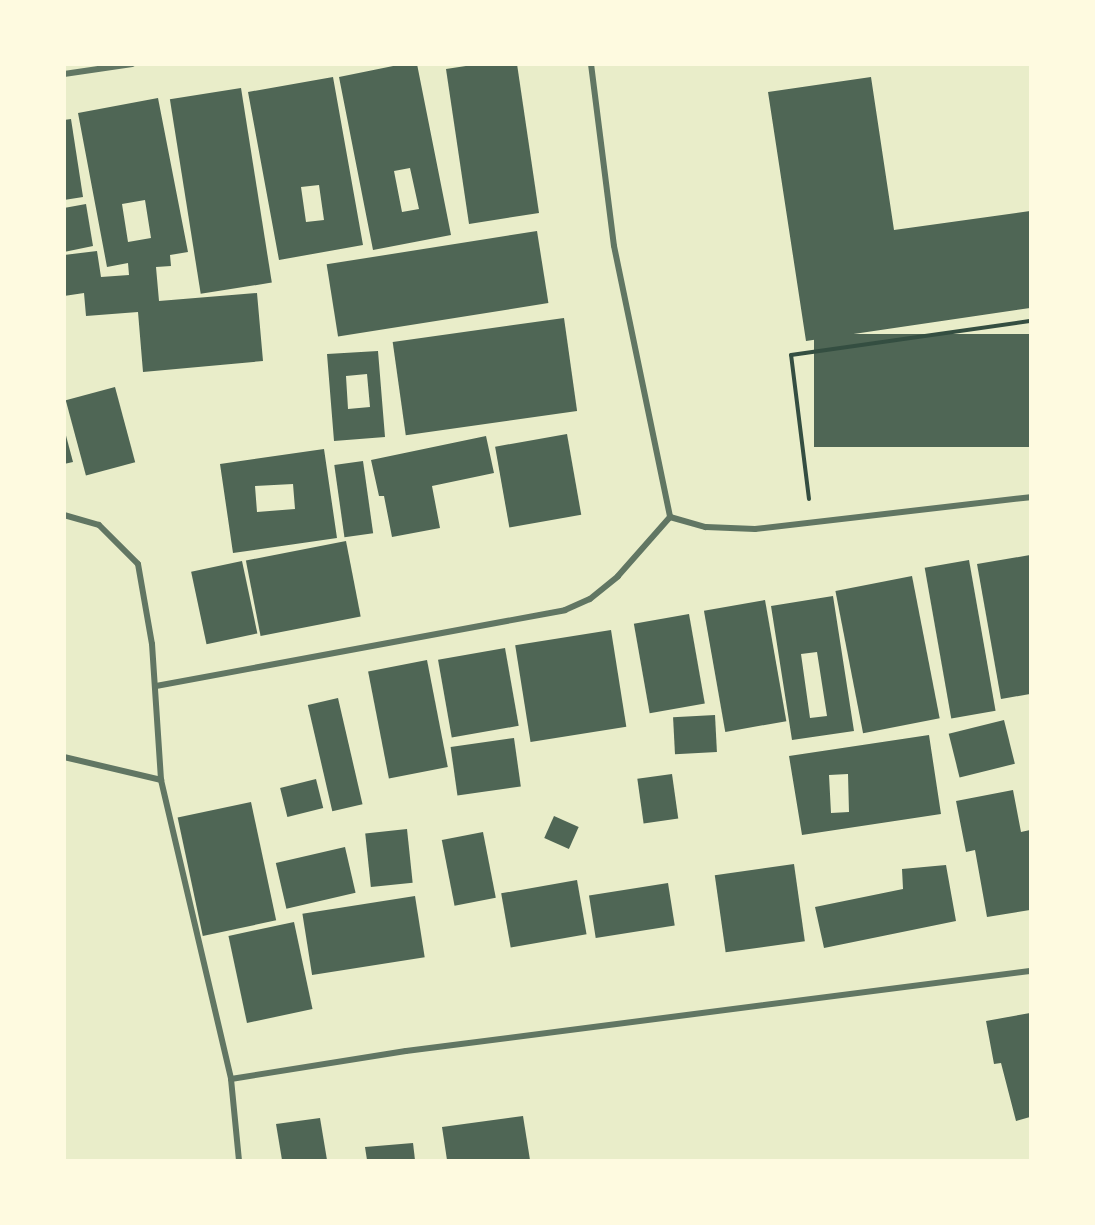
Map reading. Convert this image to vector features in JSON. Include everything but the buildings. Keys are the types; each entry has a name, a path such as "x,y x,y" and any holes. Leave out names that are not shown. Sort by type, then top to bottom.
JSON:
{"street":[{"path":"64,74 132,64"},
{"path":"591,64 614,246 670,517"},
{"path":"670,517 706,527 755,530 1030,497"},
{"path":"64,515 99,525 138,564 156,686 160,780 231,1079 239,1161"},
{"path":"156,686 565,610 590,599 618,576 670,517"},
{"path":"64,757 160,780"},
{"path":"231,1079 406,1051 1030,971"}],"path":[{"path":"812,524 792,355 1030,321"}]}
